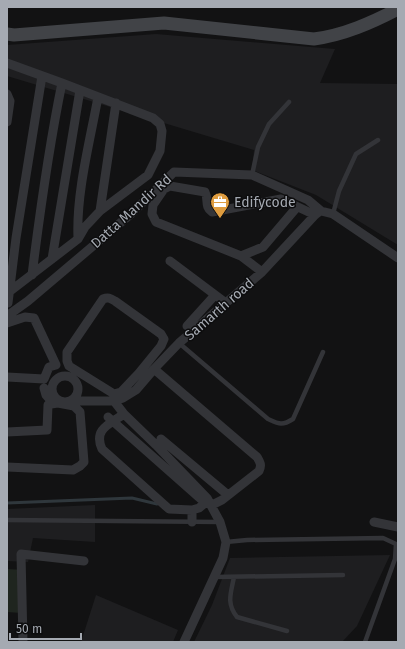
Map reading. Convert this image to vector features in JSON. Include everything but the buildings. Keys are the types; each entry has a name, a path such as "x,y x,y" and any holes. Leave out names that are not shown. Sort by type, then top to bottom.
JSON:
{"street":[{"path":"7,34 14,36 164,23 314,39 331,37 368,24 398,9"},
{"path":"7,63 153,118 160,124 162,131 160,150 148,174 100,211 85,227 78,239 9,292"},
{"path":"8,303 12,237 42,76"},
{"path":"32,275 40,212 62,83"},
{"path":"52,259 80,90"},
{"path":"7,94 10,101 7,122"},
{"path":"78,239 80,197 98,97"},
{"path":"100,211 116,104"},
{"name":"Datta Mandir Rd","path":"7,316 28,301 132,212 174,172 252,175 308,200 318,213 333,214 398,258"},
{"path":"262,272 241,256 156,222 152,214 153,205 164,188 170,186 205,192 207,196 206,204 208,209 212,212 281,199 297,207 318,213"},
{"path":"241,256 263,247 297,207"},
{"name":"Samarth road","path":"114,401 123,398 136,390 143,375 154,369 184,333 226,303 262,272 318,213"},
{"path":"170,261 226,303"},
{"path":"184,333 215,295"},
{"path":"110,298 161,334 164,339 143,375 121,392 114,394 69,366 67,352 103,299 110,298"},
{"path":"7,323 25,317 34,318 56,365 49,367 44,379 7,377"},
{"path":"48,369 57,380"},
{"path":"124,414 111,419 102,428 99,443 102,449 169,509 192,510 210,506 222,500 259,471 261,467 257,457 154,369"},
{"path":"7,467 73,470 80,466 84,462 80,412 74,402 78,389 75,381 64,376 57,380 53,387 54,395 60,401 74,402"},
{"path":"44,388 46,395 53,403"},
{"path":"7,432 47,430 48,405 53,403 114,401 124,414 228,495"},
{"path":"111,419 210,506"},
{"path":"149,453 158,442"},
{"path":"158,442 207,498 220,522 226,542 223,558 184,642"},
{"path":"192,510 192,522"},
{"path":"374,522 398,527"},
{"path":"23,642 21,554 84,561"}],"lane":[{"path":"252,175 258,147 269,124 289,102"},
{"path":"333,214 339,191 356,154 378,140"},
{"path":"184,333 268,419 280,424 286,424 293,419 323,352"},
{"path":"7,520 220,522"},
{"path":"226,542 247,540 383,538 396,544 395,559 365,642"},
{"path":"214,577 343,575"},
{"path":"234,577 230,602 232,611 237,617 288,631"}],"shaded area":[{"path":"156,34 335,49 320,83 398,84 398,245 316,195 252,170 254,150 7,76 7,45"},
{"path":"95,505 95,542 33,538 28,562 7,561 7,509"},
{"path":"390,555 357,626 342,642 194,642 212,605 230,558"},
{"path":"7,569 24,570 21,613 7,612"},
{"path":"96,595 178,630 173,642 81,642"}],"waterway":[{"path":"7,503 132,498 157,504"}],"place":[{"name":"Edifycode","path":"220,219"}]}
